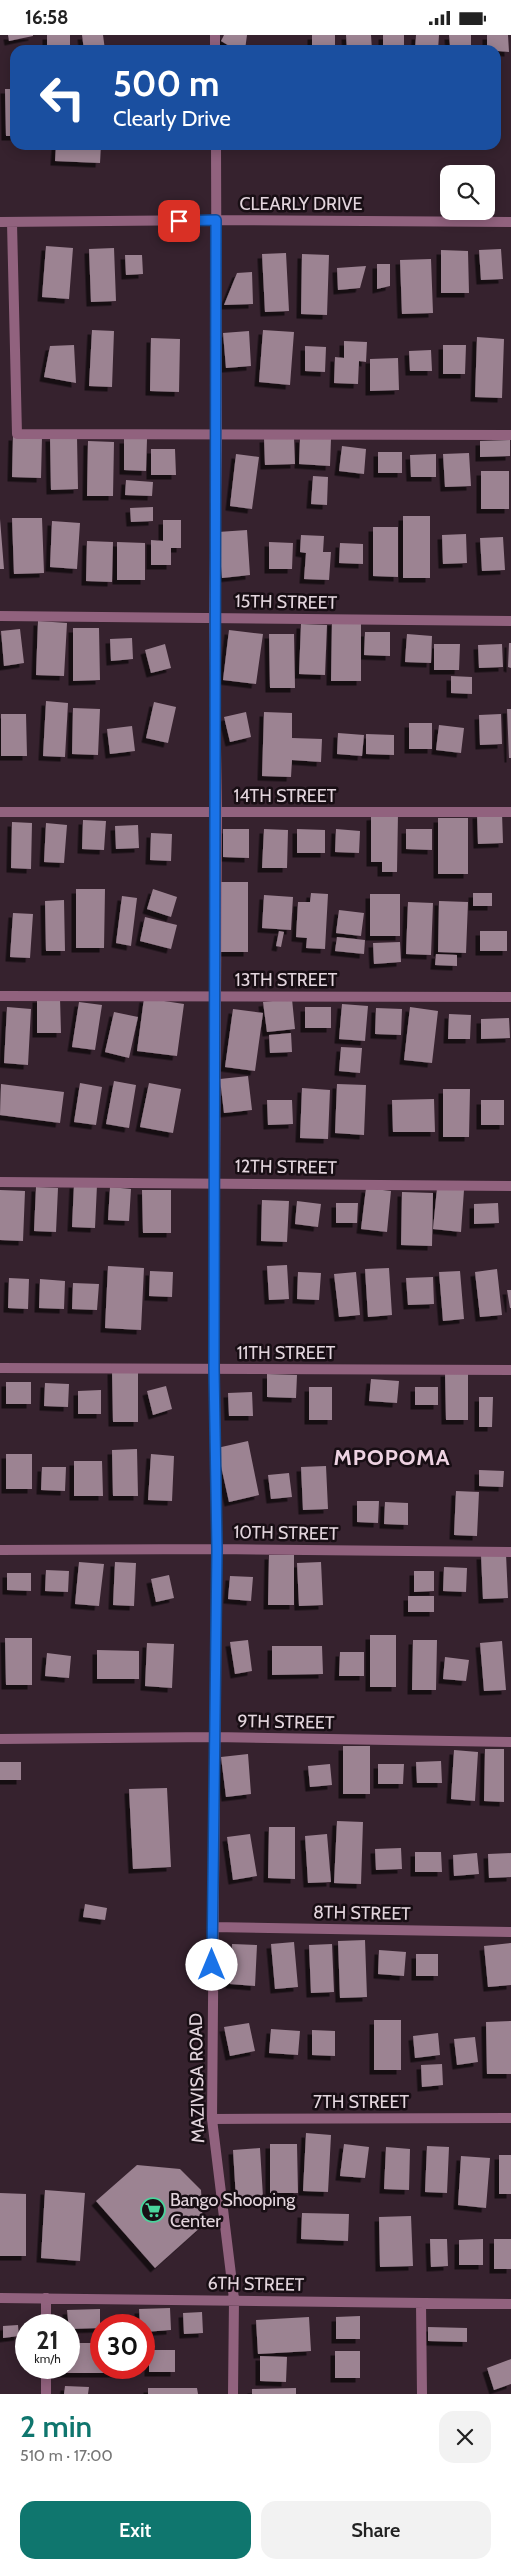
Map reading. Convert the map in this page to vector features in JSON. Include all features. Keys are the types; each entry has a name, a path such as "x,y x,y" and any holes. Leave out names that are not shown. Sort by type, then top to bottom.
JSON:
{"street":[{"name":"MAZIVISA ROAD","path":"216,150 217,435 214,617 217,813 214,1369 217,1549 212,1927 212,2119 234,2299 233,2394"},
{"name":"CLEARLY DRIVE","path":"0,222 216,220 511,222"},
{"path":"12,223 18,434 511,435"},
{"name":"15TH STREET","path":"0,616 511,621"},
{"name":"14TH STREET","path":"0,812 511,813"},
{"name":"13TH STREET","path":"0,996 511,997"},
{"name":"12TH STREET","path":"0,1181 511,1186"},
{"name":"11TH STREET","path":"0,1368 511,1370"},
{"name":"10TH STREET","path":"0,1550 217,1549 511,1552"},
{"name":"9TH STREET","path":"0,1739 214,1737 511,1742"},
{"name":"8TH STREET","path":"212,1927 511,1932"},
{"name":"7TH STREET","path":"212,2119 511,2118"},
{"name":"6TH STREET","path":"0,2298 234,2299 511,2304"},
{"path":"46,2298 46,2314"},
{"path":"421,2303 422,2394"},
{"path":"46,2379 46,2394"}],"building":[{"path":"8,35 33,35 33,36 9,41"},
{"path":"47,35 70,35 70,45 47,45"},
{"path":"82,35 103,35 104,45 83,45"},
{"path":"224,35 247,35 246,45 228,45 221,41"},
{"path":"312,35 335,35 335,45 312,45"},
{"path":"346,35 371,35 372,45 347,45"},
{"path":"383,35 404,35 404,45 383,45"},
{"path":"416,35 439,35 438,45 415,45"},
{"path":"449,35 471,35 471,45 450,45"},
{"path":"487,35 508,35 509,52 501,51 501,45 487,45"},
{"path":"5,89 10,89 10,136 6,136"},
{"path":"56,150 101,150 100,163 55,161"},
{"path":"46,246 73,248 69,299 42,297"},
{"path":"114,248 116,301 91,302 89,249"},
{"path":"501,249 503,279 481,280 479,250"},
{"path":"441,250 468,251 469,293 441,293"},
{"path":"286,253 289,311 265,312 262,254"},
{"path":"302,254 329,255 327,315 301,314"},
{"path":"125,255 142,255 143,274 126,275"},
{"path":"431,259 433,313 402,314 400,260"},
{"path":"377,264 390,264 390,286 377,289"},
{"path":"366,266 360,288 338,290 337,268"},
{"path":"252,272 253,304 224,305 237,273"},
{"path":"92,330 114,331 112,387 89,386"},
{"path":"263,330 294,332 290,385 259,382"},
{"path":"249,331 251,366 226,368 223,333"},
{"path":"477,337 504,339 502,398 475,397"},
{"path":"151,338 180,339 179,392 150,391"},
{"path":"344,341 367,342 366,362 359,361 358,384 334,383 335,357 344,358"},
{"path":"74,345 76,383 44,377 50,346"},
{"path":"443,345 466,345 465,374 443,374"},
{"path":"305,346 326,347 325,372 305,371"},
{"path":"431,350 432,371 410,371 409,351"},
{"path":"398,358 399,390 370,391 370,359"},
{"path":"13,436 42,437 41,478 12,477"},
{"path":"50,437 77,437 78,489 51,490"},
{"path":"294,437 295,464 265,465 264,438"},
{"path":"300,438 331,439 330,466 299,464"},
{"path":"124,439 147,439 146,471 124,470"},
{"path":"510,440 510,456 480,457 480,441"},
{"path":"88,441 114,442 113,496 87,496"},
{"path":"342,446 366,449 364,474 339,471"},
{"path":"151,449 175,449 176,475 151,475"},
{"path":"378,452 402,452 402,473 378,473"},
{"path":"469,453 471,486 445,487 443,454"},
{"path":"236,454 259,457 252,509 230,506"},
{"path":"436,454 436,477 411,477 410,455"},
{"path":"481,471 509,471 509,509 481,509"},
{"path":"313,476 328,477 327,505 311,504"},
{"path":"126,480 153,482 152,496 125,495"},
{"path":"153,507 153,521 131,522 130,508"},
{"path":"403,516 430,516 430,578 403,578"},
{"path":"12,518 42,518 44,573 14,574"},
{"path":"0,519 4,569 0,569"},
{"path":"163,520 181,520 181,548 171,548 171,565 151,565 151,540 163,541"},
{"path":"52,521 80,523 77,569 50,567"},
{"path":"373,527 398,527 398,577 373,576"},
{"path":"247,530 250,575 222,578 218,532"},
{"path":"466,534 467,563 443,564 442,535"},
{"path":"301,535 324,536 323,552 331,552 329,580 304,579 306,553 300,552"},
{"path":"503,537 505,570 482,571 480,538"},
{"path":"87,541 113,542 112,582 86,581"},
{"path":"117,542 145,543 145,580 117,580"},
{"path":"269,542 293,543 292,569 269,569"},
{"path":"340,543 363,544 363,564 339,563"},
{"path":"38,621 67,623 64,676 36,675"},
{"path":"332,621 361,621 361,681 331,681"},
{"path":"301,624 327,625 325,675 299,674"},
{"path":"73,628 99,628 100,680 73,681"},
{"path":"20,629 24,663 4,666 1,631"},
{"path":"229,630 263,634 256,684 223,680"},
{"path":"365,632 390,632 390,656 364,655"},
{"path":"269,634 294,634 295,688 270,688"},
{"path":"407,634 432,636 431,663 405,662"},
{"path":"132,638 133,659 111,661 110,639"},
{"path":"509,643 511,643 511,668 508,667"},
{"path":"165,644 171,668 151,673 145,650"},
{"path":"434,644 460,644 459,670 434,670"},
{"path":"502,644 503,667 479,668 478,645"},
{"path":"451,676 472,677 472,694 451,693"},
{"path":"46,701 68,703 65,757 43,756"},
{"path":"154,702 176,707 168,743 146,738"},
{"path":"73,708 100,709 98,755 72,754"},
{"path":"507,709 511,709 511,758 509,758"},
{"path":"246,712 251,737 230,742 224,717"},
{"path":"264,712 292,713 292,738 322,739 321,762 292,760 291,777 262,776"},
{"path":"1,714 26,714 27,756 1,756"},
{"path":"501,714 502,744 480,745 479,715"},
{"path":"409,723 432,723 432,749 409,749"},
{"path":"439,725 464,728 461,753 436,750"},
{"path":"132,726 135,751 110,754 107,729"},
{"path":"338,733 364,735 362,756 337,754"},
{"path":"366,734 394,735 394,755 366,754"},
{"path":"398,813 397,872 382,872 382,862 371,862 371,816"},
{"path":"502,813 503,843 478,844 477,814"},
{"path":"438,818 468,818 468,874 438,874"},
{"path":"83,820 106,821 104,850 82,849"},
{"path":"12,822 32,823 31,869 11,868"},
{"path":"46,823 67,825 64,863 44,862"},
{"path":"138,825 139,848 116,849 115,826"},
{"path":"223,829 249,829 249,858 223,857"},
{"path":"264,829 288,830 287,868 262,868"},
{"path":"297,829 325,830 325,853 297,853"},
{"path":"336,829 360,831 359,853 335,852"},
{"path":"406,829 432,829 432,850 406,849"},
{"path":"151,833 172,834 171,861 150,860"},
{"path":"218,882 248,882 248,952 219,952"},
{"path":"76,889 105,889 104,948 76,948"},
{"path":"153,889 177,897 171,917 147,909"},
{"path":"311,893 328,894 325,949 306,948 307,938 296,937 298,902 310,902"},
{"path":"473,893 492,893 492,906 473,906"},
{"path":"370,894 400,894 400,936 370,936"},
{"path":"264,895 293,897 291,930 262,928"},
{"path":"122,896 137,898 131,946 116,943"},
{"path":"64,900 65,951 46,951 45,901"},
{"path":"439,901 468,902 466,953 438,952"},
{"path":"408,902 433,903 431,955 406,954"},
{"path":"339,910 364,913 361,936 336,933"},
{"path":"13,913 33,914 30,958 10,957"},
{"path":"145,917 177,925 171,949 140,941"},
{"path":"279,931 284,932 281,947 276,946"},
{"path":"480,931 507,931 507,951 480,951"},
{"path":"337,937 365,940 364,954 335,951"},
{"path":"400,942 401,962 374,964 373,943"},
{"path":"436,954 457,955 457,966 435,965"},
{"path":"37,998 60,998 61,1033 37,1033"},
{"path":"144,998 184,1004 177,1056 137,1051"},
{"path":"292,999 295,1029 267,1032 263,1002"},
{"path":"79,1002 102,1005 95,1050 72,1047"},
{"path":"342,1004 368,1006 365,1041 339,1039"},
{"path":"7,1007 31,1009 28,1065 4,1063"},
{"path":"305,1007 331,1007 331,1028 305,1028"},
{"path":"410,1007 438,1011 432,1063 404,1060"},
{"path":"376,1008 402,1009 401,1035 375,1034"},
{"path":"233,1009 263,1013 255,1071 225,1067"},
{"path":"114,1012 138,1017 129,1058 105,1052"},
{"path":"449,1014 471,1015 470,1039 448,1039"},
{"path":"509,1018 510,1038 481,1039 481,1019"},
{"path":"291,1033 292,1052 270,1053 269,1035"},
{"path":"341,1047 362,1048 360,1073 339,1071"},
{"path":"248,1076 252,1110 224,1113 220,1079"},
{"path":"114,1081 136,1085 129,1128 106,1124"},
{"path":"80,1083 102,1087 96,1125 74,1122"},
{"path":"149,1083 181,1089 173,1133 140,1127"},
{"path":"1,1084 64,1092 60,1123 0,1115"},
{"path":"337,1084 366,1085 364,1135 335,1133"},
{"path":"302,1088 330,1090 328,1139 300,1138"},
{"path":"443,1089 470,1089 469,1137 443,1137"},
{"path":"434,1099 435,1132 393,1132 392,1100"},
{"path":"267,1100 292,1100 293,1124 268,1125"},
{"path":"481,1100 504,1100 504,1125 481,1125"},
{"path":"74,1184 97,1185 95,1228 72,1227"},
{"path":"36,1187 58,1188 56,1232 34,1231"},
{"path":"110,1187 131,1189 129,1221 108,1220"},
{"path":"366,1188 391,1191 387,1232 361,1229"},
{"path":"437,1188 464,1190 461,1232 433,1229"},
{"path":"0,1190 25,1191 23,1241 0,1240"},
{"path":"142,1190 171,1190 171,1233 143,1233"},
{"path":"402,1192 433,1193 432,1246 401,1245"},
{"path":"262,1200 289,1201 287,1242 261,1241"},
{"path":"297,1201 321,1204 318,1227 295,1224"},
{"path":"336,1203 358,1203 357,1223 336,1223"},
{"path":"498,1203 499,1223 474,1224 474,1204"},
{"path":"287,1265 289,1299 269,1300 267,1266"},
{"path":"108,1266 144,1268 141,1330 105,1328"},
{"path":"389,1268 392,1315 368,1317 365,1269"},
{"path":"497,1269 502,1315 480,1317 475,1272"},
{"path":"150,1271 173,1272 172,1297 149,1296"},
{"path":"460,1271 464,1319 443,1321 439,1272"},
{"path":"298,1272 321,1273 319,1300 297,1299"},
{"path":"356,1272 360,1315 339,1317 334,1274"},
{"path":"433,1277 434,1304 408,1305 406,1278"},
{"path":"9,1278 29,1279 28,1309 8,1308"},
{"path":"40,1279 65,1281 64,1309 39,1308"},
{"path":"73,1283 99,1284 97,1310 72,1309"},
{"path":"507,1290 511,1290 511,1308 510,1308"},
{"path":"112,1370 138,1370 138,1422 113,1422"},
{"path":"445,1372 468,1372 468,1420 446,1420"},
{"path":"267,1374 297,1375 296,1398 267,1397"},
{"path":"371,1379 399,1381 397,1403 369,1401"},
{"path":"6,1382 31,1382 31,1404 6,1404"},
{"path":"45,1383 69,1384 68,1407 44,1406"},
{"path":"166,1386 172,1409 153,1415 147,1391"},
{"path":"309,1387 332,1387 332,1420 309,1420"},
{"path":"415,1387 438,1387 438,1405 415,1405"},
{"path":"101,1390 101,1414 78,1414 78,1391"},
{"path":"252,1392 253,1416 229,1416 228,1393"},
{"path":"479,1397 493,1397 492,1427 479,1427"},
{"path":"248,1441 259,1495 229,1502 217,1448"},
{"path":"137,1449 138,1496 113,1496 112,1450"},
{"path":"6,1454 32,1454 32,1489 6,1489"},
{"path":"151,1454 174,1456 172,1501 148,1500"},
{"path":"74,1461 102,1461 103,1496 74,1496"},
{"path":"326,1466 328,1509 303,1510 301,1467"},
{"path":"42,1467 66,1467 65,1491 41,1490"},
{"path":"479,1470 504,1471 503,1487 479,1486"},
{"path":"289,1473 292,1497 271,1499 268,1475"},
{"path":"456,1491 479,1492 477,1536 454,1535"},
{"path":"357,1501 379,1501 378,1523 357,1522"},
{"path":"385,1502 408,1503 408,1525 384,1524"},
{"path":"506,1554 508,1598 483,1599 481,1555"},
{"path":"269,1555 294,1555 294,1605 268,1605"},
{"path":"79,1562 104,1564 99,1606 75,1604"},
{"path":"115,1562 136,1563 134,1606 113,1605"},
{"path":"321,1562 323,1605 299,1606 297,1563"},
{"path":"444,1567 467,1568 466,1592 443,1591"},
{"path":"46,1570 69,1571 68,1592 45,1591"},
{"path":"414,1571 434,1571 434,1591 414,1592"},
{"path":"7,1573 31,1573 31,1591 7,1590"},
{"path":"169,1575 174,1598 156,1602 151,1579"},
{"path":"230,1576 253,1577 251,1601 228,1599"},
{"path":"408,1596 434,1596 434,1612 408,1612"},
{"path":"370,1635 396,1635 396,1687 370,1687"},
{"path":"5,1638 32,1638 32,1685 6,1685"},
{"path":"248,1640 252,1671 235,1674 230,1642"},
{"path":"413,1640 437,1640 436,1690 412,1690"},
{"path":"502,1641 506,1690 484,1691 480,1643"},
{"path":"147,1643 174,1644 172,1688 145,1686"},
{"path":"272,1646 322,1646 323,1674 272,1675"},
{"path":"97,1650 139,1651 139,1679 97,1679"},
{"path":"340,1652 364,1652 364,1676 339,1676"},
{"path":"47,1653 71,1656 69,1678 45,1676"},
{"path":"445,1657 469,1660 466,1681 443,1679"},
{"path":"343,1746 370,1746 370,1794 343,1794"},
{"path":"485,1749 504,1749 504,1802 484,1801"},
{"path":"454,1750 478,1752 475,1801 451,1799"},
{"path":"248,1754 251,1794 226,1797 221,1757"},
{"path":"441,1761 442,1783 417,1783 416,1762"},
{"path":"0,1762 21,1762 21,1780 0,1780"},
{"path":"330,1764 332,1785 310,1787 308,1766"},
{"path":"378,1764 404,1764 403,1784 378,1784"},
{"path":"167,1788 171,1867 133,1869 129,1789"},
{"path":"337,1821 363,1822 361,1884 334,1883"},
{"path":"269,1827 295,1827 295,1879 268,1878"},
{"path":"250,1834 257,1876 233,1880 227,1837"},
{"path":"327,1834 331,1882 308,1883 305,1836"},
{"path":"401,1848 402,1869 376,1870 375,1849"},
{"path":"415,1852 441,1852 442,1872 415,1872"},
{"path":"477,1853 479,1874 454,1876 453,1855"},
{"path":"511,1853 511,1877 489,1878 488,1854"},
{"path":"85,1904 107,1908 105,1920 83,1917"},
{"path":"365,1940 367,1997 340,1998 338,1941"},
{"path":"294,1942 298,1987 275,1989 271,1944"},
{"path":"511,1943 511,1985 488,1987 484,1946"},
{"path":"232,1944 257,1945 255,1986 230,1984"},
{"path":"332,1944 334,1992 311,1993 309,1945"},
{"path":"379,1950 406,1952 404,1976 378,1974"},
{"path":"416,1954 438,1954 438,1976 416,1976"},
{"path":"374,2020 401,2020 401,2070 374,2070"},
{"path":"511,2021 511,2074 487,2074 486,2022"},
{"path":"249,2023 255,2051 230,2056 224,2027"},
{"path":"271,2029 300,2031 298,2055 269,2053"},
{"path":"312,2030 335,2031 335,2056 312,2055"},
{"path":"438,2033 440,2055 415,2058 413,2036"},
{"path":"475,2037 478,2062 457,2065 454,2039"},
{"path":"442,2064 443,2085 422,2087 421,2065"},
{"path":"306,2133 331,2135 328,2192 303,2191"},
{"path":"270,2144 297,2144 298,2193 270,2193"},
{"path":"344,2144 369,2147 365,2178 340,2176"},
{"path":"427,2146 449,2147 447,2193 425,2192"},
{"path":"386,2147 410,2149 409,2190 384,2189"},
{"path":"260,2148 263,2197 236,2199 233,2150"},
{"path":"499,2155 511,2155 511,2194 499,2194"},
{"path":"461,2156 490,2158 486,2208 458,2205"},
{"path":"137,2165 180,2169 201,2190 203,2225 155,2268 96,2201"},
{"path":"45,2190 85,2193 80,2261 41,2258"},
{"path":"0,2193 26,2194 26,2256 0,2256"},
{"path":"302,2213 349,2214 348,2241 301,2239"},
{"path":"411,2216 413,2266 380,2267 379,2217"},
{"path":"430,2239 447,2239 448,2266 431,2267"},
{"path":"483,2239 483,2265 459,2265 459,2240"},
{"path":"494,2239 511,2239 511,2269 494,2269"},
{"path":"170,2308 171,2330 155,2331 155,2314 139,2314 139,2309"},
{"path":"100,2309 100,2314 90,2314 90,2328 80,2329 80,2314 67,2314 67,2310"},
{"path":"202,2312 203,2333 184,2334 183,2313"},
{"path":"360,2316 360,2339 336,2339 336,2317"},
{"path":"309,2317 311,2351 258,2354 256,2320"},
{"path":"15,2325 15,2336 3,2338 3,2326"},
{"path":"428,2327 467,2328 467,2342 428,2341"},
{"path":"80,2343 90,2343 90,2373 80,2373"},
{"path":"155,2350 175,2350 175,2372 155,2372"},
{"path":"335,2351 360,2351 360,2378 335,2378"},
{"path":"260,2356 287,2357 286,2382 260,2381"},
{"path":"511,2359 511,2384 494,2390 487,2368"},
{"path":"65,2386 89,2387 88,2394 64,2394"},
{"path":"148,2388 197,2388 198,2394 148,2394"},
{"path":"296,2388 296,2394 252,2394 252,2389"}],"place":[{"name":"Bango Shooping Center","path":"153,2210"}],"district":[{"name":"MPOPOMA","path":"392,1457"}],"route":[{"path":"179,221 216,220 217,435 214,617 217,813 214,1369 217,1549 212,1965"}]}
